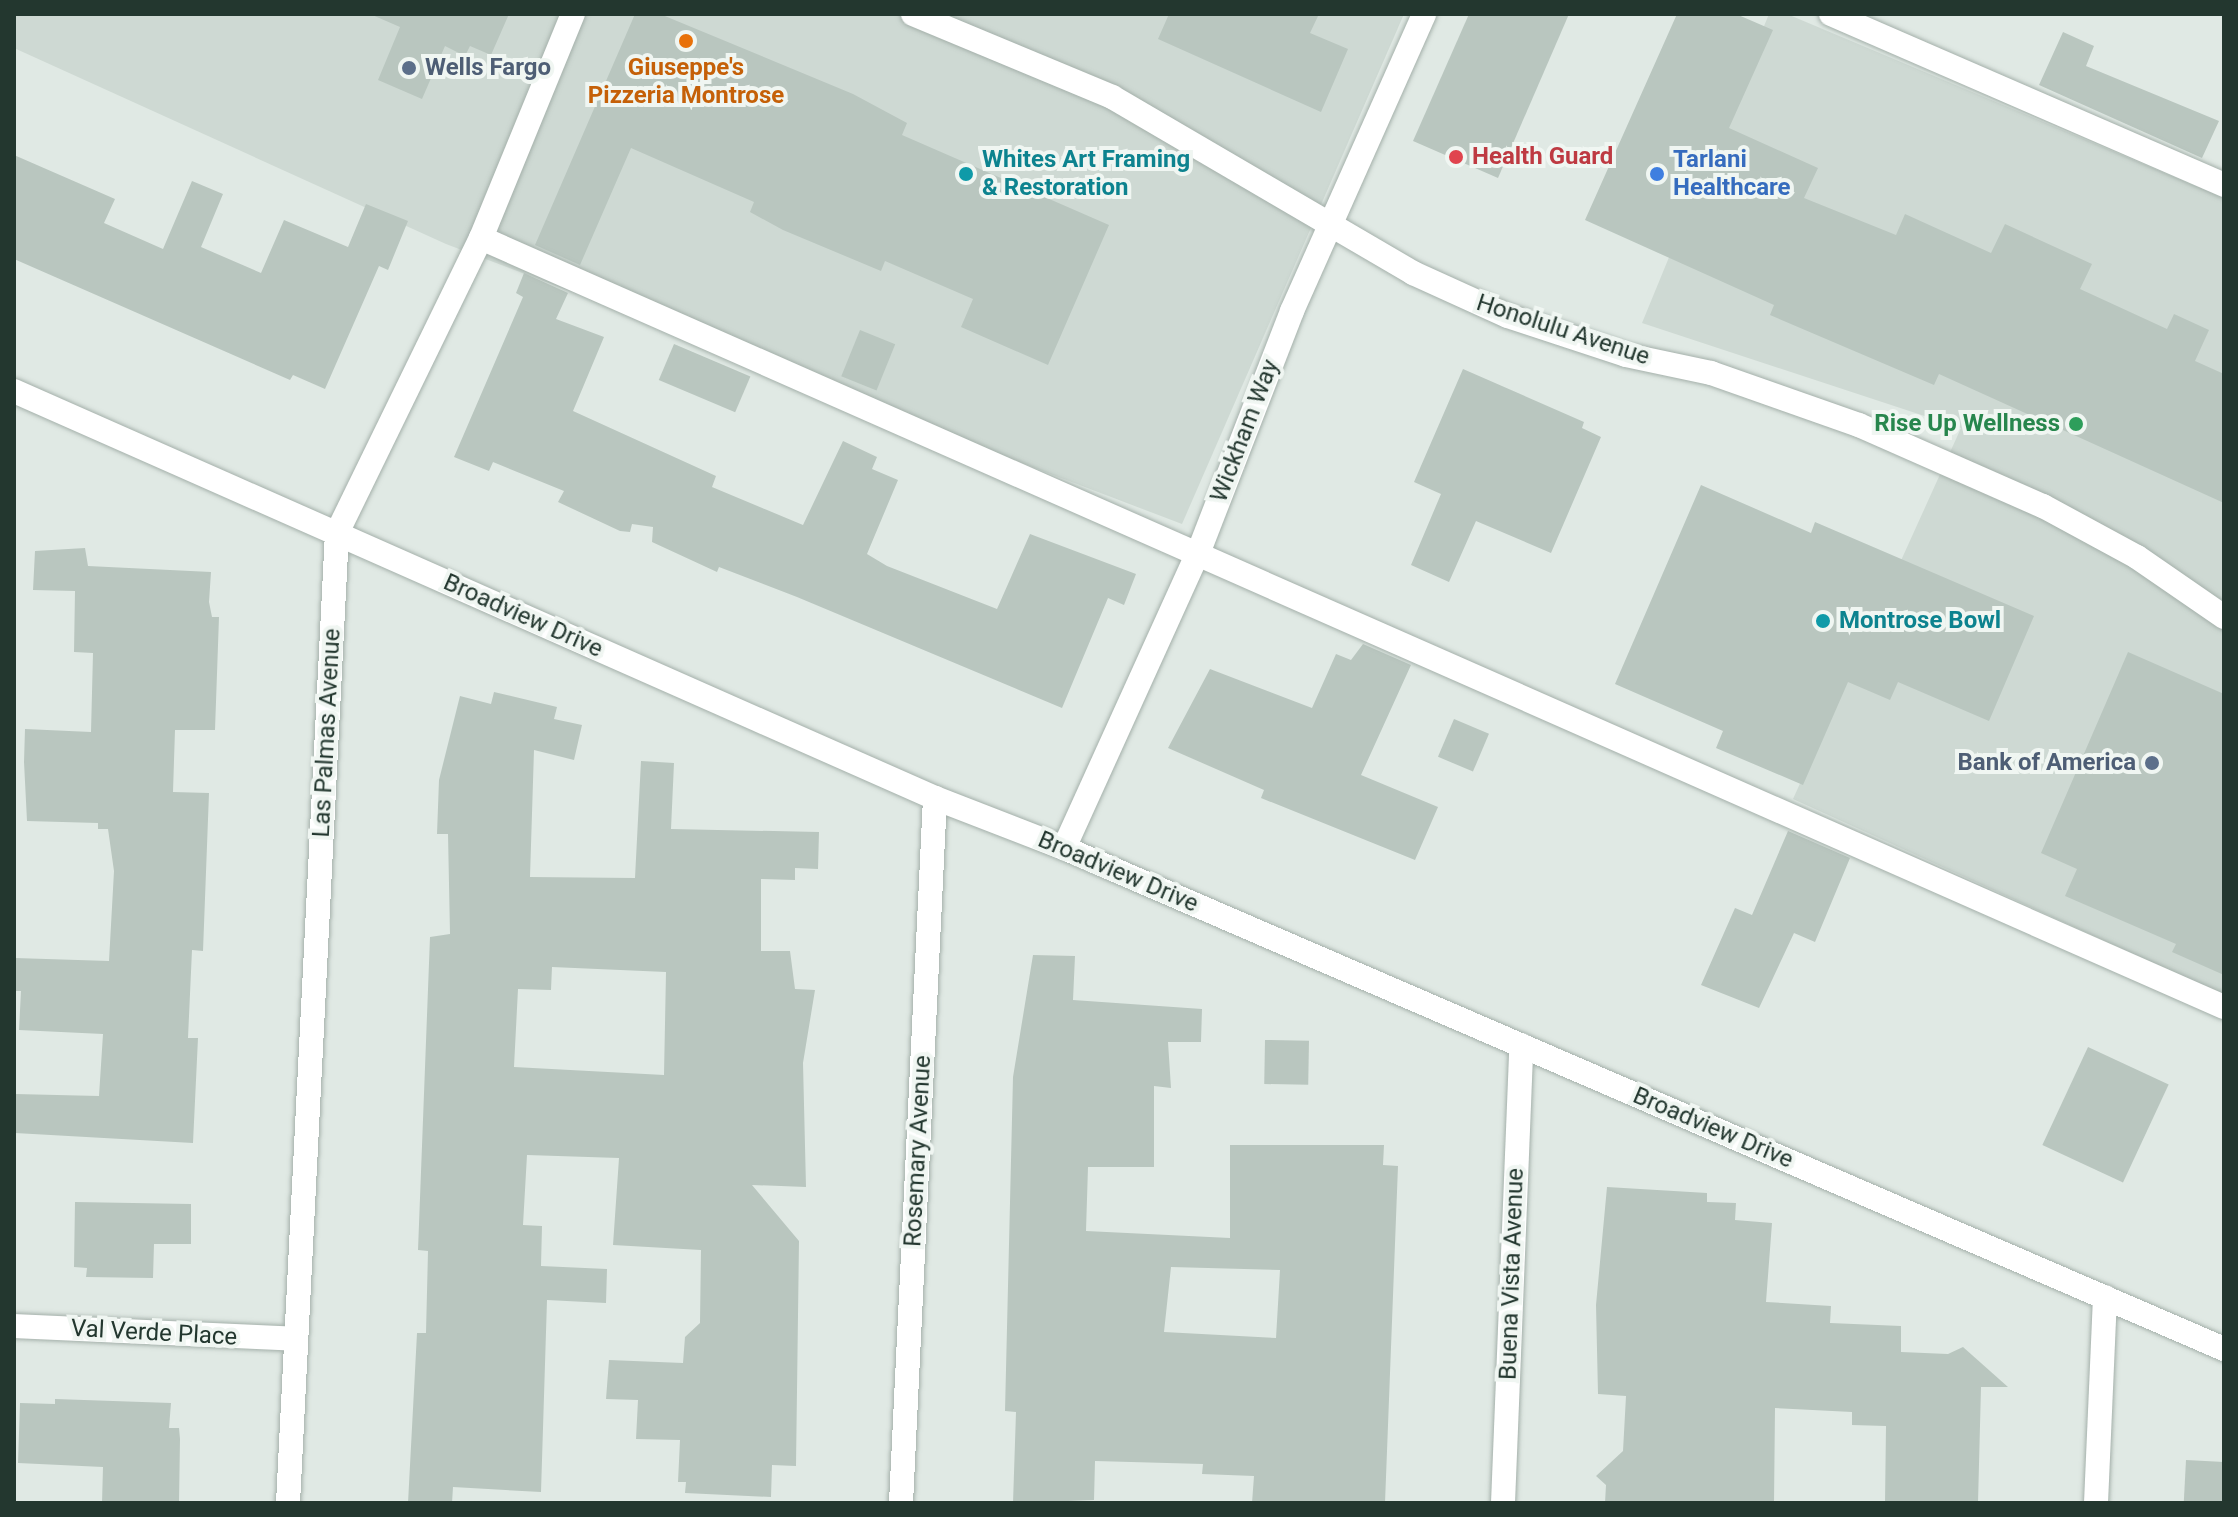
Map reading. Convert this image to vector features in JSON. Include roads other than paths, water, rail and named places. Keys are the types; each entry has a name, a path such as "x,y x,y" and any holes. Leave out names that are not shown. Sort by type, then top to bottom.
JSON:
{"street":[{"name":"Las Palmas Avenue","path":"288,1503 337,533 481,238 573,14"},
{"name":"Honolulu Avenue","path":"913,14 1112,97 1187,138 1220,165 1334,225 1413,273 1508,316 1782,396 1915,450 2137,557 2224,617"},
{"name":"Wickham Way","path":"1064,848 1199,551 1292,311 1334,225 1424,14"},
{"path":"1831,14 2224,185"},
{"path":"481,238 1199,551 2224,1007"},
{"name":"Broadview Drive","path":"14,391 935,798 1064,848 2224,1349"},
{"name":"Rosemary Avenue","path":"901,1503 935,798"},
{"name":"Buena Vista Avenue","path":"1503,1503 1521,1045"},
{"path":"2096,1503 2105,1297"},
{"name":"Val Verde Place","path":"14,1326 295,1339"}],"place":[{"name":"Giuseppe's Pizzeria Montrose","path":"686,41"},
{"name":"Wells Fargo","path":"409,68"},
{"name":"Health Guard","path":"1456,157"},
{"name":"Whites Art Framing & Restoration","path":"966,174"},
{"name":"Tarlani Healthcare","path":"1657,174"},
{"name":"Rise Up Wellness","path":"2076,424"},
{"name":"Montrose Bowl","path":"1823,621"},
{"name":"Bank of America","path":"2152,763"}]}
